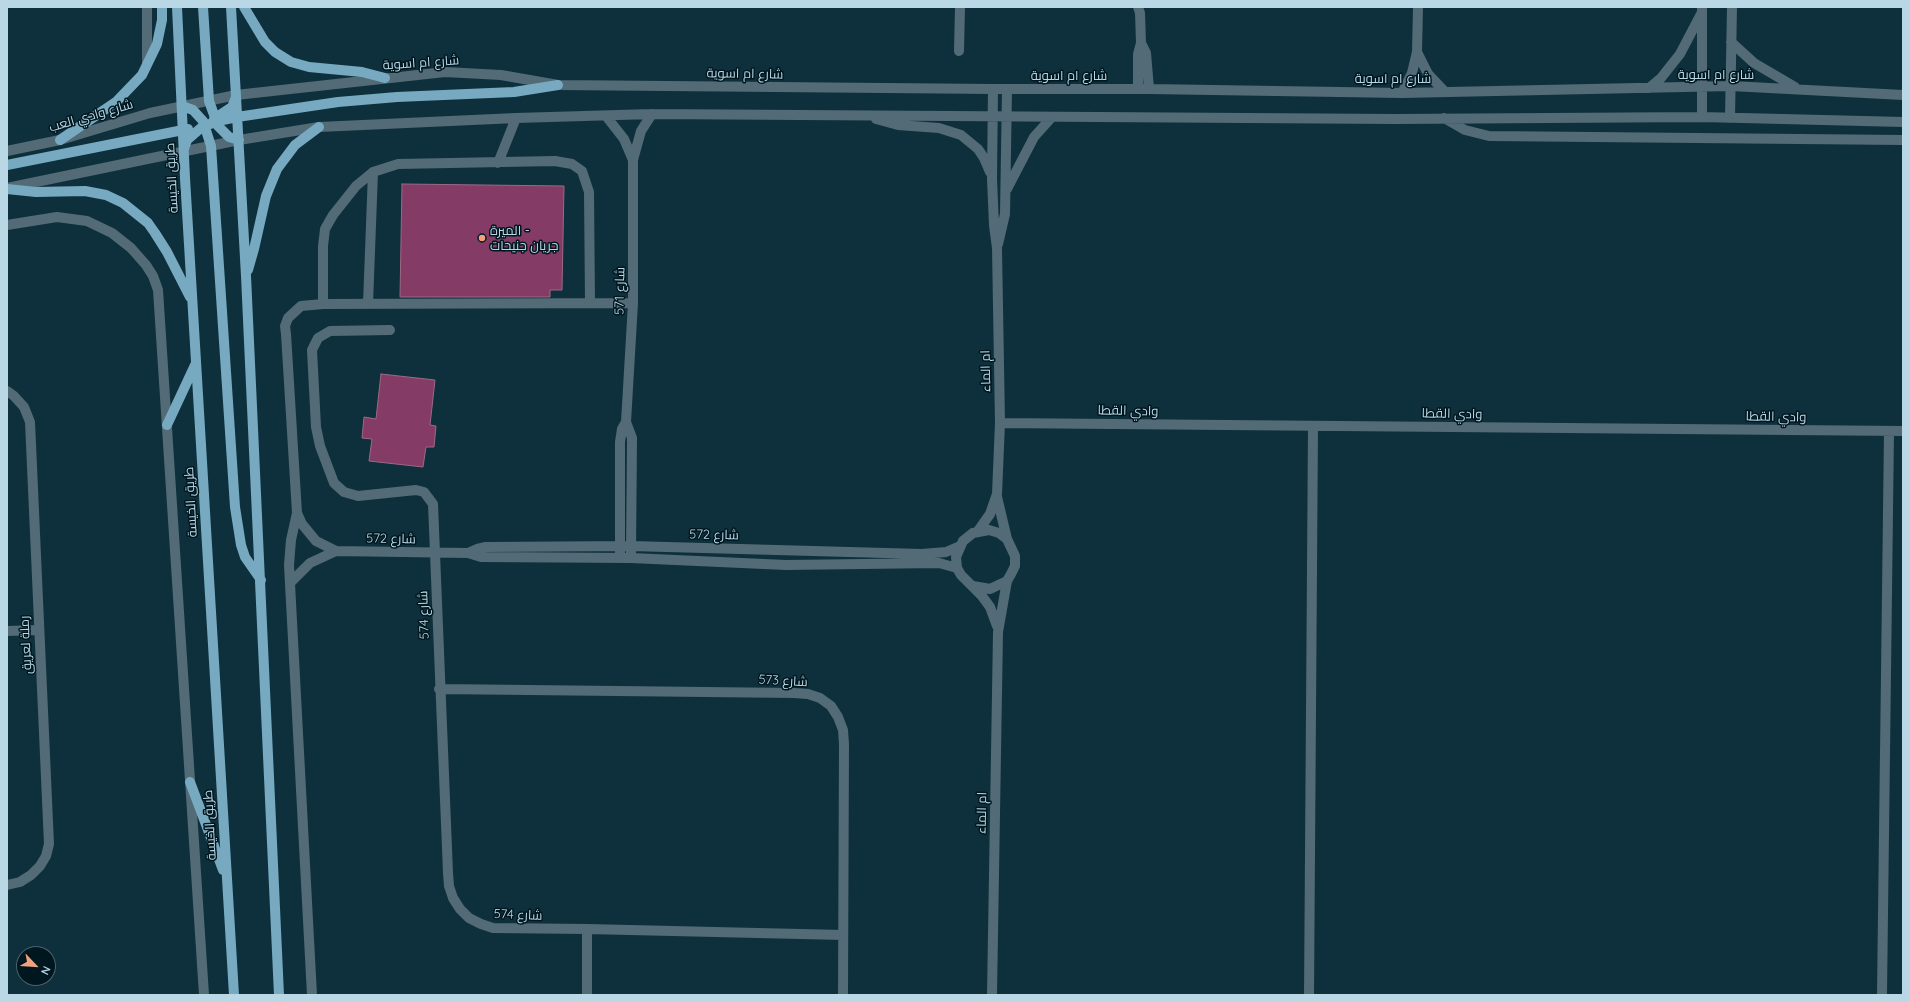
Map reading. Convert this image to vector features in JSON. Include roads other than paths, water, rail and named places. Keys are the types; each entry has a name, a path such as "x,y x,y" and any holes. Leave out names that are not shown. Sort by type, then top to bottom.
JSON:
{"main road":[{"path":"60,140 116,102 131,88 147,66 157,44 162,20 162,7"},
{"name":"طريق الخيسة","path":"177,7 192,303 234,995"},
{"path":"203,7 209,101 215,121 225,134 233,139 239,140"},
{"path":"231,7 261,580 279,995"},
{"path":"244,7 265,42 275,52 291,62 309,67 362,72 385,78"},
{"path":"7,165 183,131 215,121 338,102 397,97 514,92 558,85"},
{"path":"215,121 232,106 236,95"},
{"path":"182,106 193,110 204,125 211,146 235,507 241,545 245,557 261,580"},
{"path":"184,153 187,140 204,125"},
{"path":"246,276 254,250 266,196 277,170 295,145 320,127"},
{"path":"7,188 36,192 85,191 106,195 123,203 148,222 156,233 192,303"},
{"path":"167,425 196,363"},
{"path":"190,782 227,881"}],"street":[{"path":"147,7 147,66"},
{"path":"959,51 960,7"},
{"path":"1138,7 1140,12 1141,43 1138,54 1138,89"},
{"path":"1402,93 1412,73 1417,52 1418,7"},
{"path":"1730,118 1732,7"},
{"path":"1702,9 1702,118"},
{"path":"1649,88 1661,78 1676,61 1689,40 1702,9"},
{"path":"1731,42 1741,52 1768,72 1798,89"},
{"path":"1141,43 1146,53 1148,89"},
{"path":"1417,52 1428,74 1445,92"},
{"name":"شارع ام اسوية","path":"209,101 236,95 445,72 473,73 530,79 558,85 1148,89 1402,93 1730,86 1903,95"},
{"name":"ام الماء","path":"993,89 992,179 994,225 997,248 1000,423 997,494 1007,539"},
{"name":"ام الماء","path":"997,248 1004,223 1007,89"},
{"name":"شارع وادي العب","path":"7,151 60,140 150,113 209,101"},
{"path":"7,188 184,153 239,140 320,127 516,118 652,114 1395,119 1730,118 1903,122"},
{"name":"شارع 571","path":"631,558 632,438 626,422 633,303 633,160 641,131 652,114"},
{"name":"شارع 571","path":"606,116 624,139 633,160"},
{"path":"869,116 898,125 939,128 961,135 978,149 989,168 992,179"},
{"path":"1005,192 1034,137 1052,117"},
{"path":"498,163 516,118"},
{"path":"1444,118 1465,130 1489,136 1903,140"},
{"path":"323,304 323,246 325,229 331,218 356,186 373,172 398,164 555,161 572,164 582,171 589,192 590,302"},
{"path":"368,304 373,172"},
{"name":"طريق الخيسة","path":"7,225 58,217 87,221 112,233 131,248 146,265 153,276 158,290 204,995"},
{"path":"312,995 290,583 291,540 297,513 286,326 288,318 301,306 323,304 633,303"},
{"name":"شارع 574","path":"390,330 330,331 318,338 312,350 317,437 334,483 344,492 358,496 416,490 424,492 433,504 439,689 448,873 449,886 453,898 460,909 469,918 480,924 493,928 587,928 843,935"},
{"name":"رملة لعريق","path":"7,391 24,407 30,422 38,630 49,844 46,856 40,866 31,875 20,882 7,885"},
{"name":"شارع 571","path":"620,558 620,442 622,429 626,422"},
{"name":"وادي القطا","path":"1000,423 1903,431"},
{"path":"1309,995 1313,426"},
{"path":"1882,995 1889,431"},
{"name":"ام الماء","path":"978,531 990,514 997,494"},
{"name":"شارع 572","path":"297,513 302,524 316,541 336,551 468,553 481,557 631,558 786,565 939,563 957,568"},
{"path":"989,530 999,533 1007,539 1015,556 1015,566 1007,581 990,589 981,589 973,586 960,575 957,568 956,557 960,546 967,537 978,531 989,530"},
{"name":"شارع 572","path":"468,553 477,549 486,548 631,546 922,554 946,552 960,546"},
{"name":"شارع 572","path":"290,583 310,563 336,551"},
{"name":"ام الماء","path":"992,995 998,632 1007,581"},
{"name":"ام الماء","path":"973,586 990,607 996,619 998,632"},
{"path":"7,631 38,630"},
{"name":"شارع 573","path":"439,689 794,693 808,694 820,698 834,711 843,730 842,995"},
{"path":"587,928 587,995"}],"place":[{"name":"الميرة - جريان جنيحات","path":"482,238"}]}
